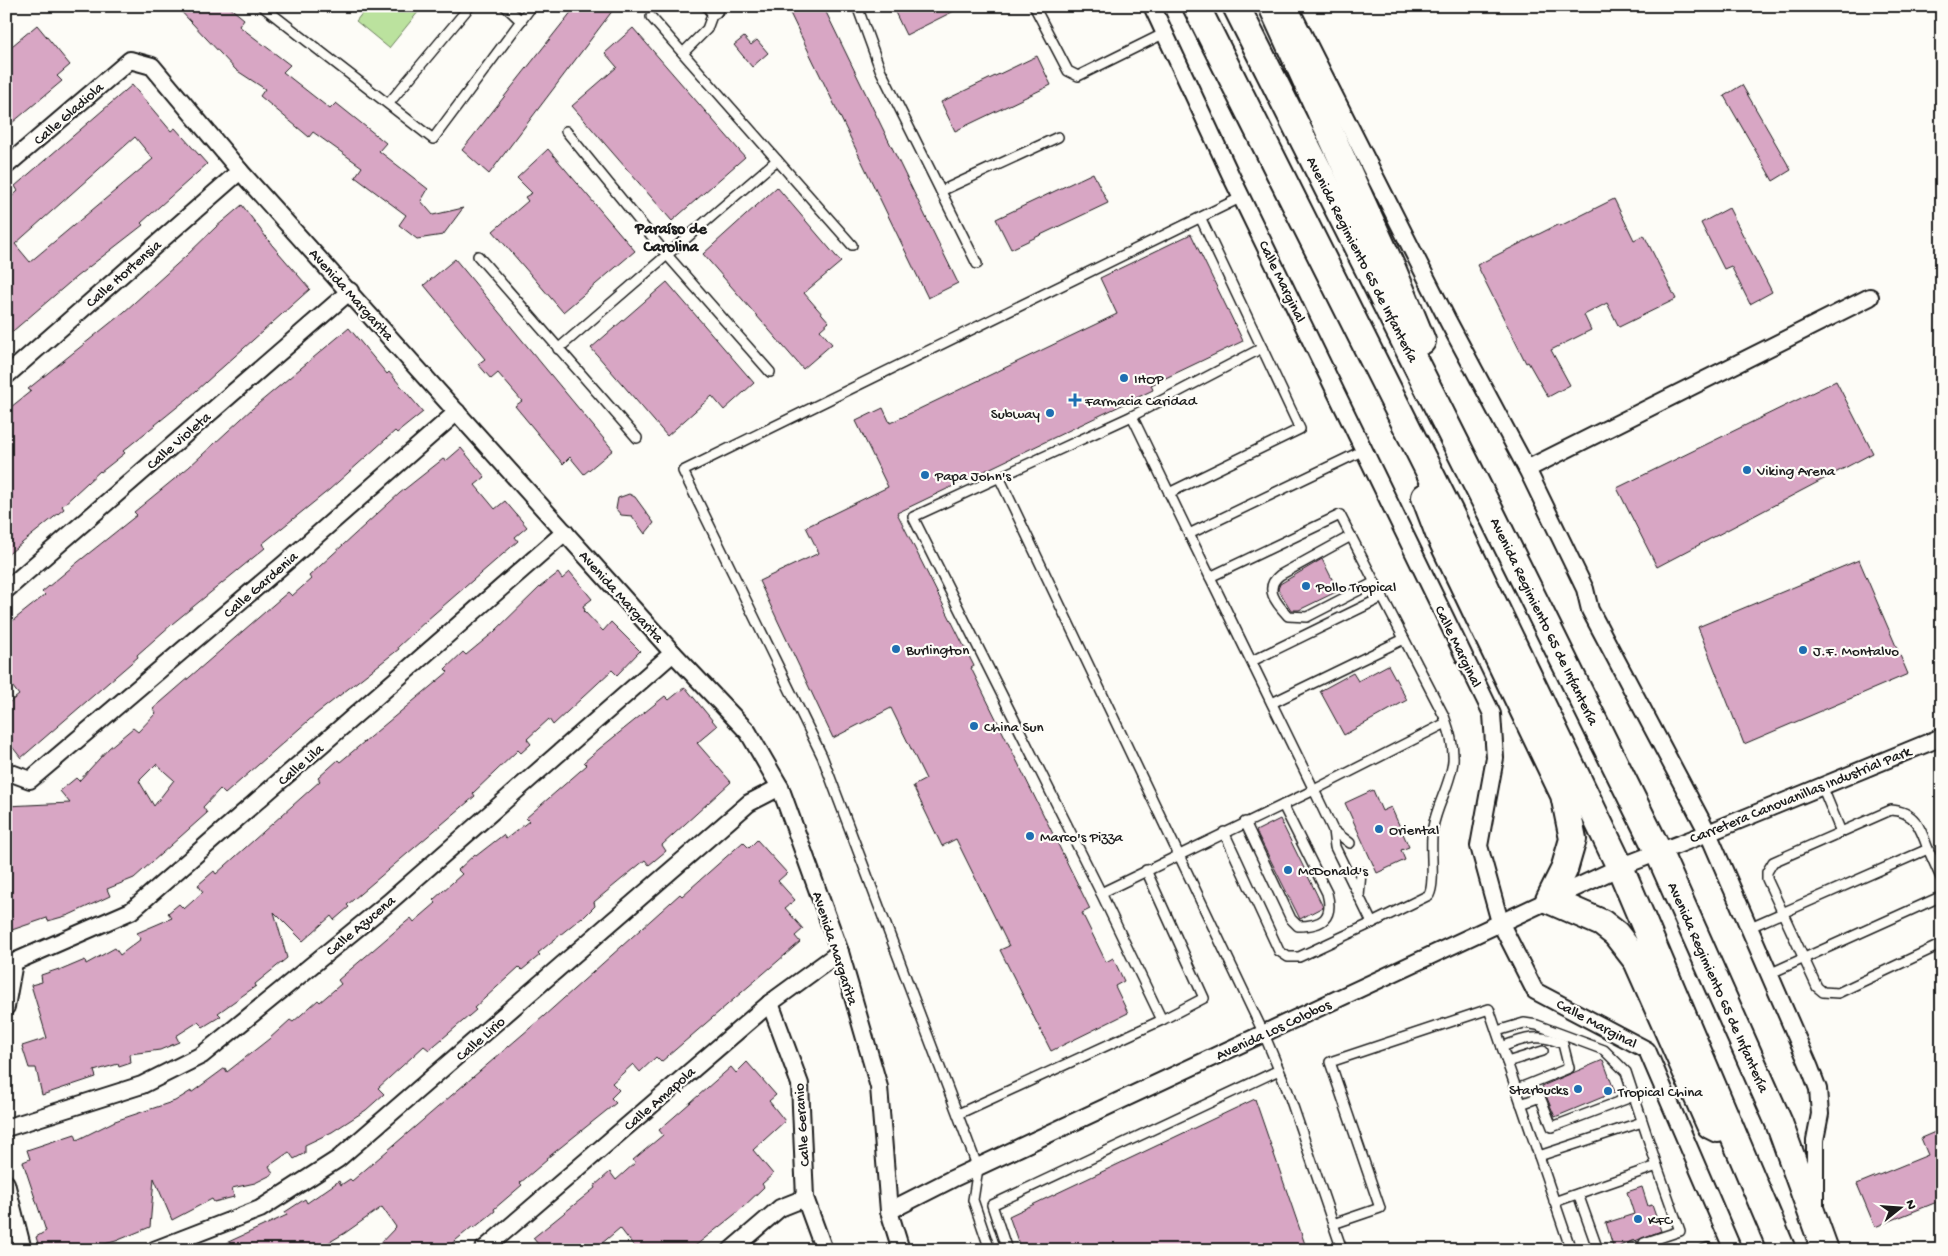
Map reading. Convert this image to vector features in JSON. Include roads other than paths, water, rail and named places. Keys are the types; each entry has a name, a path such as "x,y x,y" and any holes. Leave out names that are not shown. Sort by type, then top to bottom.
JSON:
{"main road":[{"path":"1196,6 1449,511 1620,867 1782,1250"},
{"name":"Avenida Regimiento 65 de Infantería","path":"1236,6 1490,511 1658,851 1779,1123 1825,1250"},
{"path":"1272,6 1392,268 1490,511"},
{"path":"1382,379 1439,534 1564,795 1573,838 1564,870 1549,900 1602,923 1616,934 1637,962 1710,1125 1734,1137"}],"street":[{"name":"Calle Marginal","path":"1152,6 1242,198 1492,714 1495,758 1479,846 1500,922 1535,991 1647,1050 1729,1248"},
{"path":"1289,6 1444,312 1527,469 1585,589 1590,610 1708,833 1810,1068 1818,1089 1820,1114 1815,1140 1814,1220"},
{"name":"Calle Gladiola","path":"6,166 130,60"},
{"name":"Avenida Margarita","path":"130,60 152,66 240,171 350,291 673,653 748,732 780,787 840,952 879,1087 889,1211 901,1250"},
{"name":"Calle Hortensia","path":"6,376 240,171"},
{"name":"Calle Violeta","path":"6,590 350,291"},
{"path":"1527,469 1870,297"},
{"name":"Calle Gardenia","path":"6,771 30,780 284,564 457,412"},
{"name":"Calle Lila","path":"6,1007 14,962 132,911 565,532"},
{"name":"Calle Azucena","path":"6,1128 142,1086 202,1055 388,903 673,653"},
{"name":"Carretera Canovanillas Industrial Park","path":"1658,851 1708,833 1942,737"},
{"name":"Calle Lirio","path":"154,1250 260,1209 338,1159 440,1074 749,803 780,787"},
{"name":"Avenida Los Colobos","path":"889,1211 1500,922 1658,851"},
{"name":"Calle Amapola","path":"483,1250 770,1003 840,952"},
{"name":"Calle Geranio","path":"770,1003 800,1084 805,1198 824,1250"},
{"path":"6,1182 23,1250"},
{"path":"731,1250 780,1208 805,1198"}],"lane":[{"path":"388,104 470,6"},
{"path":"505,6 521,21"},
{"path":"265,7 433,139 532,6"},
{"path":"857,6 880,69 977,264"},
{"path":"1034,6 1068,71 1078,76 1165,33"},
{"path":"683,53 707,29 714,7"},
{"path":"651,17 852,245"},
{"path":"566,131 667,255 770,372"},
{"path":"940,191 1058,137"},
{"path":"558,349 777,160"},
{"path":"990,1250 973,1200 978,1168 822,756 683,471 1201,220 1242,198"},
{"path":"1169,493 1300,429 1201,220"},
{"path":"478,256 637,438"},
{"path":"1162,1020 914,517 1000,479 1132,416 1262,348"},
{"path":"1132,416 1334,830 1350,844"},
{"path":"1189,534 1364,450"},
{"path":"1000,479 1264,1034 1279,1070 1342,1250"},
{"path":"1210,577 1340,514 1446,722 1452,739 1453,762 1433,827 1430,858 1433,887 1429,895 1299,957 1288,957 1279,951 1224,832"},
{"path":"1352,536 1272,581 1271,587 1274,596 1288,616 1306,617 1375,582"},
{"path":"1252,661 1383,597"},
{"path":"1272,703 1404,639"},
{"path":"1101,893 1178,854 1314,790 1446,722"},
{"path":"1822,786 1841,832"},
{"path":"1245,822 1291,918 1298,926 1310,926 1321,922 1328,916 1331,906 1327,893 1282,804"},
{"path":"1942,880 1920,827 1910,814 1891,810 1774,862 1769,867 1767,879 1817,987 1829,994 1838,993 1942,944"},
{"path":"1334,830 1335,847 1372,923"},
{"path":"1748,928 1928,849"},
{"path":"958,1114 1162,1020 1204,998 1146,870"},
{"path":"1359,897 1361,872"},
{"path":"1769,974 1942,896"},
{"path":"1333,1224 1380,1208 1330,1062 1489,1009 1571,1250"},
{"path":"1497,1031 1524,1023 1537,1025 1604,1050 1626,1072 1680,1231 1644,1243"},
{"path":"1502,1047 1531,1036 1542,1037 1563,1044 1567,1054 1569,1068 1516,1089"},
{"path":"1507,1062 1543,1051"},
{"path":"1007,1250 992,1205 1279,1070"},
{"path":"1521,1104 1540,1098 1552,1127 1634,1096"},
{"path":"1539,1156 1642,1122"},
{"path":"1554,1202 1657,1166"},
{"path":"1578,1194 1593,1242 1598,1250"},
{"path":"1624,1250 1634,1246"},
{"path":"1702,1250 1708,1248 1715,1250"}],"place":[{"name":"IHOP","path":"1124,378"},
{"name":"Farmacia Caridad","path":"1075,400"},
{"name":"Subway","path":"1050,413"},
{"name":"Viking Arena","path":"1747,470"},
{"name":"Papa John's","path":"925,475"},
{"name":"Pollo Tropical","path":"1306,586"},
{"name":"Burlington","path":"896,649"},
{"name":"J.F. Montalvo","path":"1803,650"},
{"name":"China Sun","path":"974,726"},
{"name":"Oriental","path":"1379,829"},
{"name":"Marco's Pizza","path":"1030,836"},
{"name":"McDonald's","path":"1288,870"},
{"name":"Starbucks","path":"1578,1089"},
{"name":"Tropical China","path":"1608,1091"},
{"name":"KFC","path":"1638,1219"}],"district":[{"name":"Paraíso de Carolina","path":"671,236"}]}
